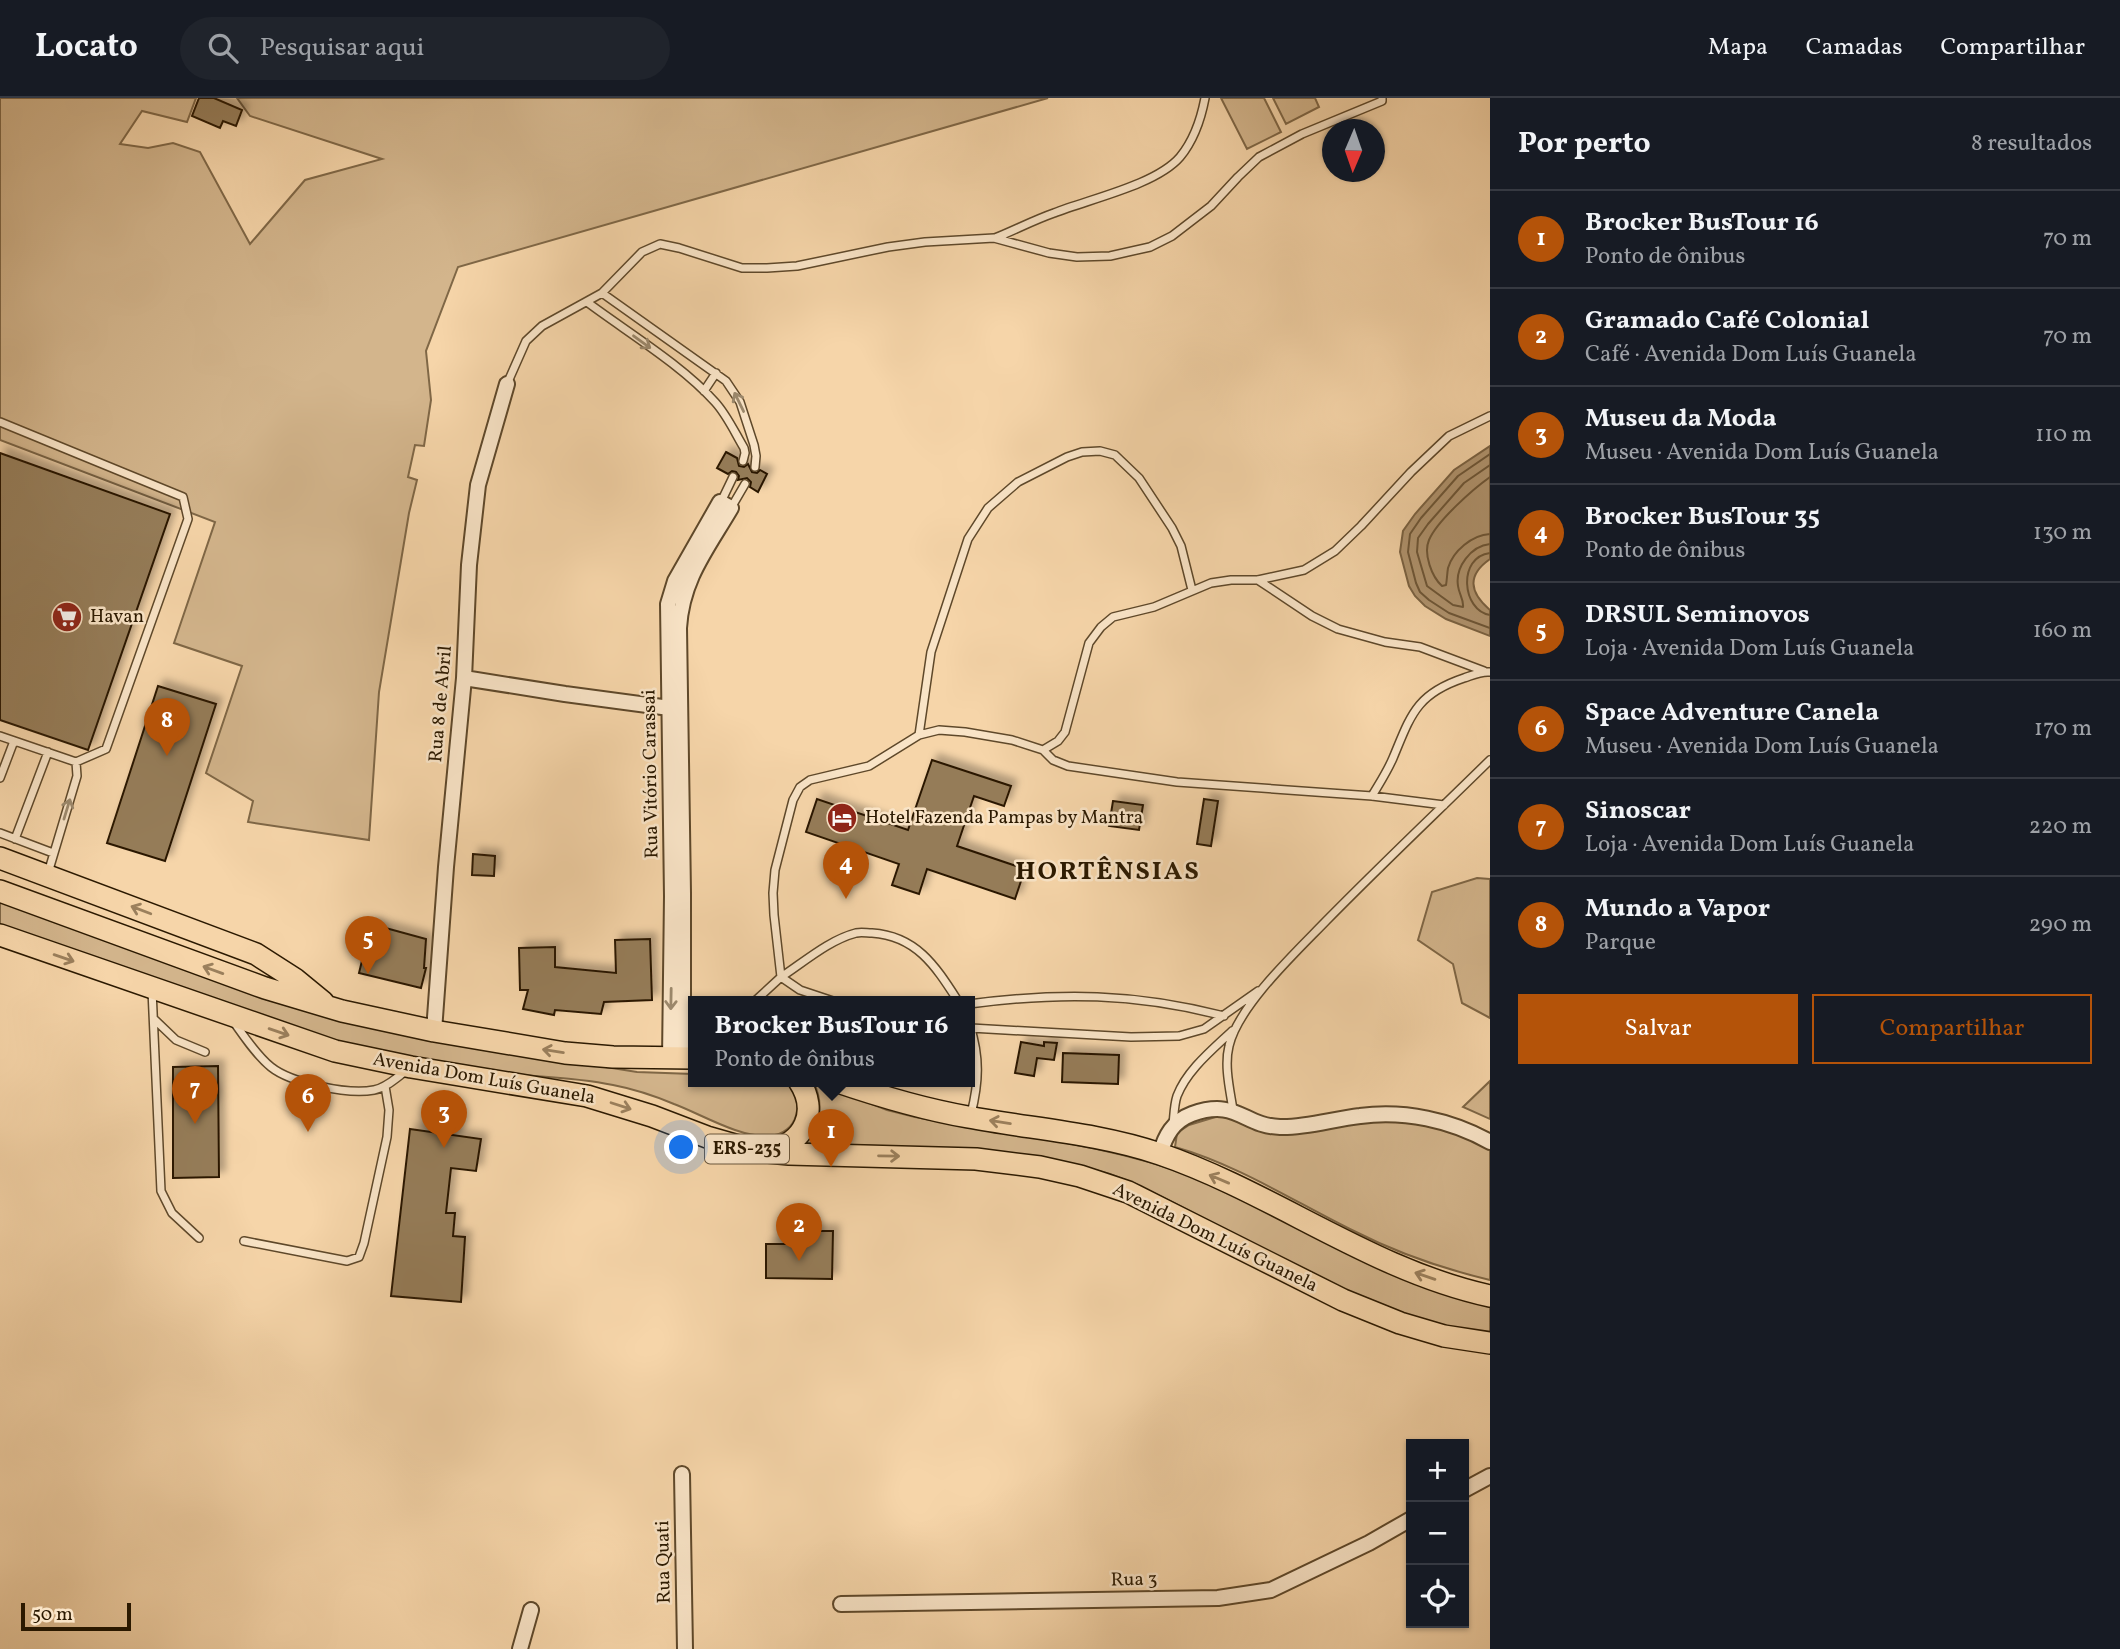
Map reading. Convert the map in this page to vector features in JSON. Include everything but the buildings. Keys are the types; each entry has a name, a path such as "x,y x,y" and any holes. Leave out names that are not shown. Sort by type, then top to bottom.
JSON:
{"main road":[{"path":"0,858 256,954 295,979 330,1008"},
{"path":"47,874 74,919"},
{"name":"Avenida Dom Luís Guanela","path":"0,891 265,988 330,1008 434,1031 565,1053 682,1058"},
{"name":"Avenida Dom Luís Guanela","path":"0,935 335,1051 411,1068 587,1096 757,1151 976,1159 1040,1167 1080,1176 1128,1192 1343,1300 1400,1323 1444,1336 1490,1343"},
{"path":"757,1151 786,1146 799,1136 806,1122 808,1104 803,1087"},
{"path":"854,1087 918,1107 1114,1142 1160,1154 1238,1187 1355,1247 1408,1270 1490,1296"}],"street":[{"name":"Rua 8 de Abril","path":"434,1031 464,677 469,565 478,485 508,384"},
{"name":"Rua Vitório Carassai","path":"682,1058 683,893 675,709 679,628 682,602 689,581 726,505"},
{"path":"464,677 675,709"},
{"path":"1160,1154 1172,1126 1191,1115 1214,1108 1233,1110 1265,1125 1281,1128 1362,1115 1407,1115 1444,1122 1476,1133 1490,1142"},
{"name":"Rua Quati","path":"682,1474 685,1649"},
{"path":"1469,1487 1490,1476"},
{"name":"Rua 3","path":"841,1604 1218,1598 1271,1590 1369,1543 1406,1522"},
{"path":"520,1649 531,1610"}],"lane":[{"path":"994,238 1052,213 1131,186 1167,168 1180,157 1195,133 1205,98"},
{"path":"508,384 526,341 542,326 602,293 642,251 660,244 743,268 797,266 888,247 994,238 1049,253 1077,257 1110,256 1150,247 1172,236 1212,206 1259,158 1302,134 1384,99"},
{"path":"602,293 726,381 740,402 754,445 755,467"},
{"path":"587,302 705,391 718,405 744,448 743,461"},
{"path":"705,391 716,373"},
{"path":"1043,750 1058,741 1065,732 1089,643 1113,617 1154,607 1211,583 1258,580 1304,570 1335,551 1362,526 1410,472 1449,436 1490,416"},
{"path":"0,422 183,497 188,519 106,749 75,762 0,736"},
{"path":"919,735 932,652 968,539 988,508 1018,482 1082,452 1100,451 1115,455 1139,478 1172,528 1181,546 1192,590"},
{"path":"726,505 733,477"},
{"path":"726,505 746,484"},
{"path":"1258,580 1312,616 1338,629 1385,642 1420,647 1487,671"},
{"path":"1372,796 1418,706 1431,692 1487,671"},
{"path":"780,977 773,893 775,870 793,800 800,787 824,775 869,766 919,735 939,730 1012,740 1043,750 1053,760 1068,766 1177,782 1372,796 1444,805"},
{"path":"0,778 14,741"},
{"path":"15,838 48,752"},
{"path":"975,1026 1131,1037 1179,1036 1204,1028 1264,986 1373,874 1490,760"},
{"path":"47,874 77,776 75,762"},
{"path":"0,833 54,853"},
{"path":"760,996 780,977 837,940 858,932 884,934 910,943 935,966 955,996"},
{"path":"780,977 800,990 818,996"},
{"path":"1233,1110 1227,1067 1228,1047 1235,1029 1264,986"},
{"path":"152,989 161,1191 172,1213 199,1238"},
{"path":"975,1003 1023,997 1115,997 1224,1016"},
{"path":"228,1015 269,1066 288,1078 350,1091 374,1090 385,1086 411,1068"},
{"path":"154,1019 176,1040 205,1052"},
{"path":"1172,1126 1177,1097 1187,1078 1235,1029"},
{"path":"970,1118 979,1066 975,1043"},
{"path":"244,1241 347,1261 359,1258 387,1137 389,1110 385,1086"}],"shaded area":[{"path":"0,98 196,98 187,122 142,111 120,144 148,148 173,143 200,152 250,244 305,180 382,159 250,116 237,98 1048,98 458,267 426,351 431,400 424,446 415,445 408,477 417,480 379,692 369,840 248,822 253,801 206,773 242,666 174,643 215,522 0,440"},
{"path":"1221,98 1264,98 1281,132 1247,149"},
{"path":"1273,98 1315,98 1319,107 1286,124"},
{"path":"1477,878 1490,879 1490,1018 1462,1003 1453,964 1418,940 1432,892"},
{"path":"0,900 493,1049 637,1072 688,1074 688,1087 792,1087 796,1098 796,1115 793,1123 779,1134 758,1136 733,1129 659,1098 621,1087 578,1079 471,1070 346,1043 306,1032 0,925"},
{"path":"1490,1081 1490,1119 1463,1107"},
{"path":"816,1087 828,1087 887,1110 915,1117 1126,1156 1194,1177 1372,1265 1430,1288 1490,1305 1490,1335 1403,1315 1335,1286 1141,1186 1110,1174 1077,1165 903,1147 802,1143 814,1130 817,1122 820,1106"},
{"path":"1222,1115 1266,1131 1404,1119 1439,1125 1490,1148 1490,1280 1387,1246 1244,1174 1175,1147 1177,1133 1189,1125"}],"water":[{"path":"1490,446 1490,559 1477,571 1474,584 1478,597 1490,610 1490,636 1446,619 1425,606 1409,586 1400,552 1403,531 1415,514 1454,470"}],"place":[{"name":"Havan","path":"67,617"},
{"name":"Mundo a Vapor","path":"167,756"},
{"name":"Hotel Fazenda Pampas by Mantra","path":"842,818"},
{"name":"Brocker BusTour 35","path":"846,899"},
{"name":"DRSUL Seminovos","path":"368,974"},
{"name":"Sinoscar","path":"195,1124"},
{"name":"Space Adventure Canela","path":"308,1132"},
{"name":"Museu da Moda","path":"444,1148"},
{"name":"Brocker BusTour 16","path":"831,1167"},
{"name":"Gramado Café Colonial","path":"799,1261"}],"district":[{"name":"HORTÊNSIAS","path":"1108,872"}]}
